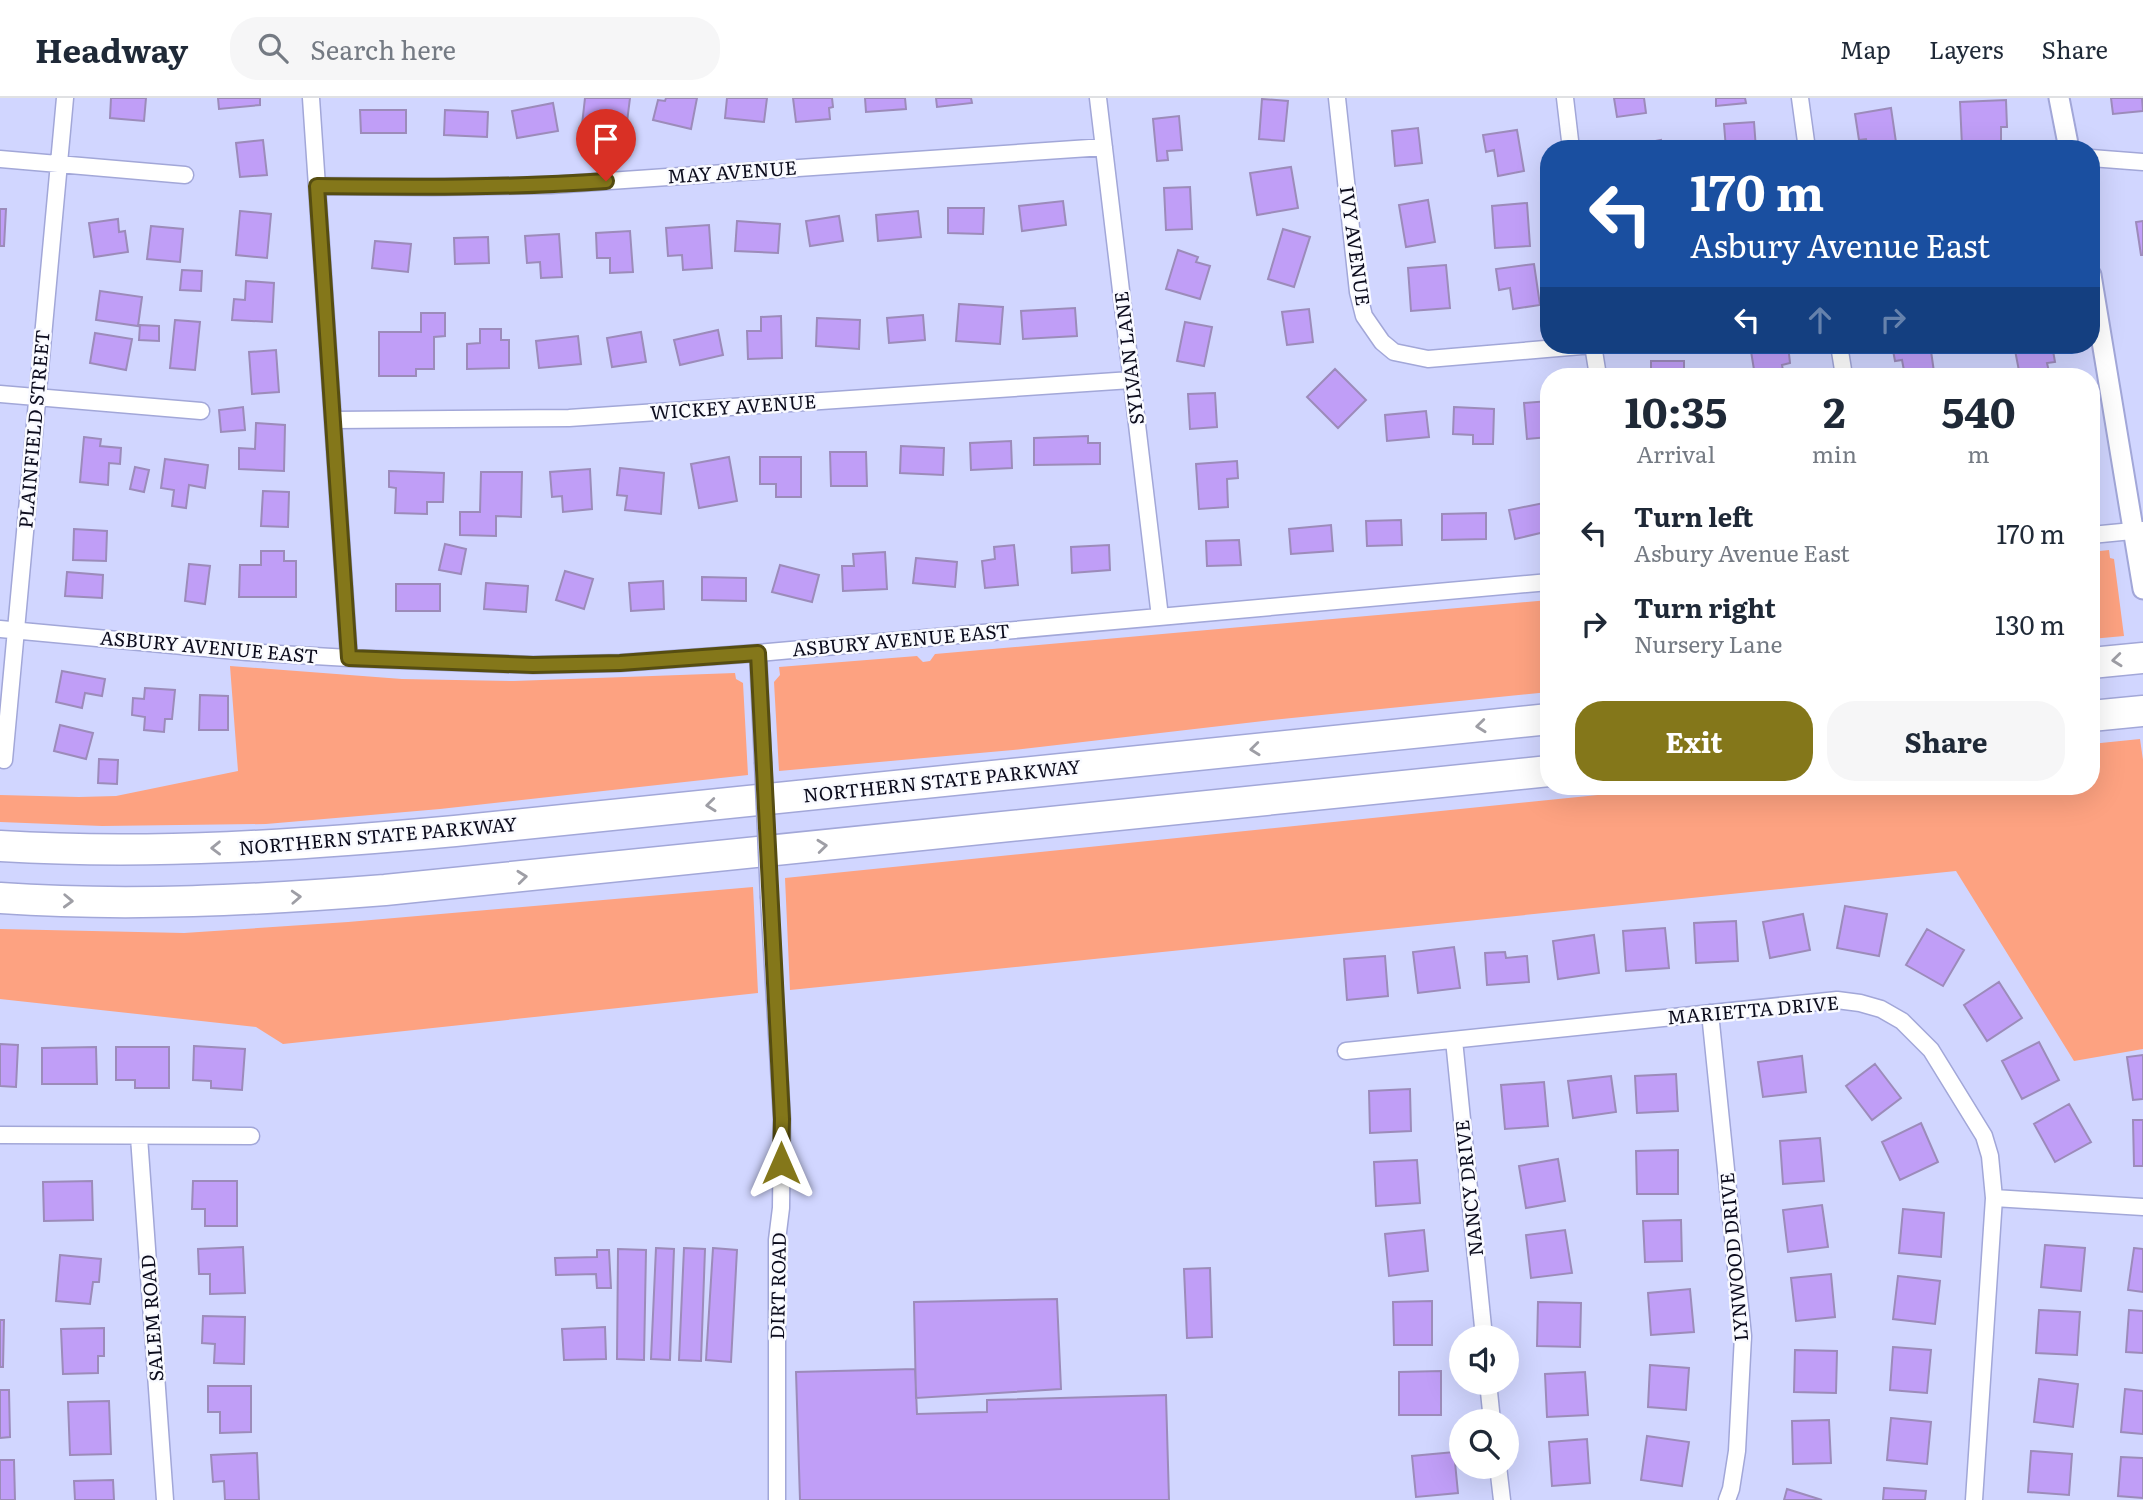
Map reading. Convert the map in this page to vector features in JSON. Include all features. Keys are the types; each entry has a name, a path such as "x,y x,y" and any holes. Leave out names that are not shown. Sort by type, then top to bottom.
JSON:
{"highway":[{"path":"2100,662 2143,658"},
{"path":"2100,715 2143,710"},
{"name":"NORTHERN STATE PARKWAY","path":"0,846 157,849 303,844 1540,720"},
{"path":"0,898 86,901 225,900 386,890 1540,772"}],"street":[{"name":"PLAINFIELD STREET","path":"4,760 8,630 37,397 65,98"},
{"path":"310,98 349,658"},
{"name":"SYLVAN LANE","path":"1098,98 1160,617"},
{"name":"IVY AVENUE","path":"1337,98 1358,292 1364,316 1382,342 1394,352 1428,359 1540,349"},
{"path":"1565,98 1570,140"},
{"path":"1800,98 1806,140"},
{"path":"2059,98 2067,140"},
{"name":"MAY AVENUE","path":"317,186 551,185 1104,147"},
{"path":"0,159 185,174"},
{"path":"2100,159 2143,162"},
{"path":"2100,324 2138,531 2143,589"},
{"name":"WICKEY AVENUE","path":"334,420 569,418 1131,380"},
{"path":"0,394 201,411"},
{"path":"2100,534 2138,531"},
{"name":"ASBURY AVENUE EAST","path":"8,630 247,652 349,658 533,665 620,663 1540,583"},
{"name":"DIRT ROAD","path":"758,653 782,1119 781,1208 777,1253 777,1500"},
{"name":"MARIETTA DRIVE","path":"1346,1051 1837,1000 1870,1006 1902,1021 1931,1050 1984,1136 1990,1156 1994,1198 1973,1500"},
{"name":"LYNWOOD DRIVE","path":"1710,1013 1743,1336 1737,1451 1727,1500"},
{"name":"NANCY DRIVE","path":"1454,1040 1482,1325"},
{"path":"0,1135 251,1136"},
{"name":"SALEM ROAD","path":"139,1136 164,1500"},
{"path":"1994,1198 2143,1207"},
{"path":"1500,1479 1502,1500"}],"shaded area":[{"path":"2109,550 2110,558 2114,559 2124,636 2100,638 2100,551"},
{"path":"1540,601 1540,693 1013,750 779,771 774,682 780,675 779,667 917,656 923,662 930,661 935,654"},
{"path":"230,666 402,679 514,681 735,673 736,679 743,683 748,775 440,809 266,824 102,826 0,822 0,795 116,796 238,771"},
{"path":"2140,739 2143,760 2143,1049 2074,1061 1956,871 790,990 785,878 1598,795 2100,795 2100,743"},
{"path":"753,887 758,993 283,1044 256,1027 0,999 0,929 184,933 348,922"}],"building":[{"path":"111,98 146,98 144,121 110,118"},
{"path":"218,98 260,98 260,105 219,109"},
{"path":"585,98 630,98 626,130 582,125"},
{"path":"666,98 697,98 691,129 653,120 658,100 665,101"},
{"path":"727,98 767,98 764,122 725,118"},
{"path":"793,98 832,98 830,119 796,122"},
{"path":"865,98 905,98 906,109 866,112"},
{"path":"936,98 971,98 972,103 937,107"},
{"path":"1614,98 1644,98 1646,113 1617,117"},
{"path":"1716,98 1745,98 1746,103 1716,106"},
{"path":"2111,98 2142,98 2143,111 2113,114"},
{"path":"1262,99 1288,101 1284,141 1259,139"},
{"path":"2006,100 2007,127 2001,127 2001,140 1962,140 1960,102"},
{"path":"553,103 558,131 517,138 512,111"},
{"path":"1891,108 1896,140 1859,140 1855,114"},
{"path":"360,110 406,110 406,133 361,133"},
{"path":"445,110 488,112 487,137 444,135"},
{"path":"1179,116 1182,150 1167,151 1168,160 1157,161 1153,119"},
{"path":"1754,122 1755,140 1725,140 1724,124"},
{"path":"1418,128 1422,163 1395,166 1392,131"},
{"path":"1517,130 1524,171 1498,176 1494,150 1486,152 1483,135"},
{"path":"263,140 267,175 240,177 236,143"},
{"path":"1291,167 1298,208 1257,215 1250,173"},
{"path":"1190,187 1192,229 1166,230 1164,188"},
{"path":"1428,200 1435,242 1406,247 1399,205"},
{"path":"1063,201 1066,225 1022,231 1019,206"},
{"path":"1527,203 1530,246 1495,248 1492,206"},
{"path":"948,208 984,208 983,234 948,233"},
{"path":"0,209 6,209 4,246 0,246"},
{"path":"240,211 271,214 267,258 236,255"},
{"path":"918,211 921,237 878,241 876,215"},
{"path":"839,216 843,241 810,246 806,221"},
{"path":"118,219 119,232 125,231 128,252 94,257 89,223"},
{"path":"737,221 780,224 778,253 735,251"},
{"path":"2143,221 2143,255 2141,255 2136,222"},
{"path":"709,225 712,268 683,270 682,255 668,256 666,228"},
{"path":"151,226 183,229 180,262 147,259"},
{"path":"1283,229 1310,237 1294,287 1268,279"},
{"path":"630,231 633,272 610,273 610,258 597,258 596,233"},
{"path":"559,234 562,277 541,278 540,262 527,263 525,236"},
{"path":"488,237 489,263 455,264 454,238"},
{"path":"375,241 411,244 408,272 372,268"},
{"path":"1178,250 1198,257 1196,262 1210,266 1200,299 1166,289"},
{"path":"1534,264 1540,305 1513,309 1510,288 1499,290 1496,269"},
{"path":"1446,265 1450,308 1411,311 1408,268"},
{"path":"182,270 202,271 201,291 180,290"},
{"path":"246,281 274,283 272,322 232,320 234,299 245,300"},
{"path":"100,291 142,297 138,326 96,320"},
{"path":"959,304 1003,307 1000,344 956,341"},
{"path":"1075,308 1077,336 1023,339 1021,311"},
{"path":"1309,309 1313,342 1287,345 1282,312"},
{"path":"421,313 445,313 445,336 434,337 434,369 416,369 416,376 379,376 379,332 421,332"},
{"path":"923,315 925,340 889,343 887,318"},
{"path":"781,316 782,358 748,359 747,331 761,331 761,317"},
{"path":"817,318 860,320 859,349 816,346"},
{"path":"175,320 200,322 195,370 170,368"},
{"path":"1185,322 1212,327 1204,366 1177,361"},
{"path":"140,325 159,326 159,341 139,340"},
{"path":"480,329 501,329 501,340 509,340 509,368 467,369 467,344 480,343"},
{"path":"718,330 723,355 680,365 674,340"},
{"path":"641,332 646,362 612,367 607,338"},
{"path":"95,333 132,339 126,370 90,363"},
{"path":"578,336 581,364 539,368 536,341"},
{"path":"276,350 279,392 252,394 249,352"},
{"path":"1751,354 1789,354 1790,363 1782,365 1783,368 1754,368"},
{"path":"1894,354 1931,354 1933,368 1904,368 1902,360 1895,361"},
{"path":"2016,354 2054,354 2055,362 2047,363 2048,368 2018,368"},
{"path":"1651,361 1684,361 1684,368 1651,368"},
{"path":"1335,369 1366,400 1338,428 1307,397"},
{"path":"1215,393 1217,427 1190,429 1188,394"},
{"path":"1540,402 1540,438 1527,439 1524,403"},
{"path":"243,407 245,430 221,432 219,410"},
{"path":"1454,407 1494,409 1493,444 1473,444 1473,435 1453,434"},
{"path":"1426,411 1429,437 1387,441 1385,415"},
{"path":"256,423 285,425 284,471 239,469 239,448 255,449"},
{"path":"1088,436 1088,443 1100,443 1100,464 1034,465 1034,438"},
{"path":"84,437 101,439 100,446 121,448 120,464 109,463 108,485 80,482"},
{"path":"1011,441 1012,468 971,470 970,443"},
{"path":"901,446 944,448 943,475 900,473"},
{"path":"830,452 866,452 867,486 831,486"},
{"path":"729,457 737,501 699,508 691,464"},
{"path":"760,457 801,457 801,497 776,497 776,484 760,484"},
{"path":"165,459 208,465 205,488 189,485 186,508 172,506 174,490 161,488"},
{"path":"1237,461 1238,478 1227,479 1228,507 1199,509 1196,464"},
{"path":"135,467 149,470 144,492 130,489"},
{"path":"620,468 664,473 661,514 625,510 627,496 617,495"},
{"path":"590,469 592,509 563,512 562,496 552,497 550,472"},
{"path":"389,471 444,473 443,502 427,502 427,514 395,513 396,488 389,487"},
{"path":"481,472 522,472 521,517 496,516 496,536 460,535 460,512 480,512"},
{"path":"263,491 289,492 288,527 261,526"},
{"path":"1540,504 1540,533 1515,539 1509,510"},
{"path":"1486,513 1486,539 1442,540 1442,514"},
{"path":"1401,520 1402,545 1367,546 1366,521"},
{"path":"1331,525 1333,551 1291,554 1289,529"},
{"path":"74,529 107,531 106,561 73,560"},
{"path":"1239,540 1241,565 1207,566 1206,541"},
{"path":"445,544 466,549 461,574 439,570"},
{"path":"1014,545 1018,585 985,588 982,561 995,559 994,547"},
{"path":"1109,545 1110,570 1072,573 1071,547"},
{"path":"261,551 284,551 284,561 296,561 296,597 239,597 240,565 261,565"},
{"path":"885,552 887,589 843,591 842,566 854,566 853,554"},
{"path":"916,558 957,562 955,587 913,583"},
{"path":"189,564 210,566 205,604 185,601"},
{"path":"780,565 819,575 812,602 772,592"},
{"path":"565,571 593,579 584,609 556,600"},
{"path":"67,572 103,575 102,598 65,596"},
{"path":"702,577 746,578 746,601 702,600"},
{"path":"663,581 664,609 631,611 629,583"},
{"path":"486,583 528,586 526,612 484,609"},
{"path":"396,584 440,584 440,611 396,611"},
{"path":"62,671 105,679 102,696 85,693 82,708 56,702"},
{"path":"145,688 175,690 172,719 165,719 164,732 144,730 145,717 132,715 133,698 144,699"},
{"path":"200,695 228,696 228,730 199,730"},
{"path":"60,725 93,733 86,759 54,751"},
{"path":"99,759 118,760 117,784 98,783"},
{"path":"1845,906 1887,914 1879,956 1837,948"},
{"path":"1803,914 1810,950 1770,958 1763,922"},
{"path":"1736,921 1738,961 1696,963 1694,923"},
{"path":"1665,928 1669,968 1626,971 1623,931"},
{"path":"1927,929 1964,950 1943,986 1906,965"},
{"path":"1594,935 1599,973 1558,979 1553,941"},
{"path":"1454,947 1460,988 1418,993 1413,952"},
{"path":"1505,952 1506,958 1527,956 1529,982 1487,985 1485,953"},
{"path":"1385,956 1388,996 1347,1000 1344,959"},
{"path":"1999,982 2022,1018 1987,1041 1964,1005"},
{"path":"2039,1042 2059,1080 2022,1099 2002,1061"},
{"path":"0,1044 18,1045 16,1087 0,1086"},
{"path":"194,1046 245,1049 242,1090 211,1088 211,1081 193,1080"},
{"path":"96,1047 97,1084 42,1084 42,1048"},
{"path":"116,1047 169,1047 169,1088 135,1088 135,1080 116,1080"},
{"path":"2143,1055 2143,1099 2133,1100 2127,1057"},
{"path":"1802,1056 1806,1092 1763,1097 1758,1062"},
{"path":"1875,1064 1901,1098 1872,1120 1846,1086"},
{"path":"1676,1074 1678,1111 1637,1113 1635,1076"},
{"path":"1611,1076 1616,1112 1573,1118 1568,1081"},
{"path":"1544,1082 1548,1126 1505,1129 1501,1085"},
{"path":"1410,1089 1411,1131 1370,1133 1369,1091"},
{"path":"2069,1104 2091,1142 2055,1162 2034,1124"},
{"path":"2133,1120 2143,1120 2143,1166 2134,1166"},
{"path":"1921,1123 1938,1162 1900,1180 1882,1142"},
{"path":"1820,1138 1824,1181 1783,1184 1780,1141"},
{"path":"1678,1150 1678,1194 1637,1194 1636,1151"},
{"path":"1558,1159 1565,1201 1526,1208 1519,1166"},
{"path":"1417,1160 1420,1203 1376,1206 1374,1162"},
{"path":"92,1181 93,1220 44,1221 43,1182"},
{"path":"193,1181 237,1181 237,1226 205,1226 205,1209 192,1209"},
{"path":"1822,1205 1828,1247 1788,1252 1783,1210"},
{"path":"1903,1209 1944,1213 1941,1257 1899,1253"},
{"path":"1681,1220 1682,1261 1645,1262 1643,1221"},
{"path":"1424,1230 1428,1271 1389,1276 1385,1234"},
{"path":"1565,1230 1572,1273 1531,1278 1526,1235"},
{"path":"2045,1245 2085,1248 2081,1291 2041,1287"},
{"path":"243,1247 245,1293 210,1294 210,1274 199,1274 198,1249"},
{"path":"656,1248 674,1249 670,1360 651,1359"},
{"path":"684,1248 705,1249 701,1361 679,1360"},
{"path":"713,1248 737,1250 731,1362 706,1360"},
{"path":"2134,1248 2143,1249 2143,1292 2128,1290"},
{"path":"618,1249 646,1250 644,1360 617,1359"},
{"path":"597,1250 609,1250 611,1288 597,1288 596,1274 556,1275 555,1258 597,1257"},
{"path":"60,1255 101,1259 99,1282 93,1282 90,1304 56,1301"},
{"path":"1210,1268 1212,1337 1187,1338 1184,1269"},
{"path":"1831,1274 1835,1317 1796,1321 1791,1278"},
{"path":"1898,1276 1940,1281 1935,1324 1893,1319"},
{"path":"1690,1289 1694,1332 1651,1335 1648,1293"},
{"path":"1057,1299 1061,1389 916,1398 914,1302"},
{"path":"1432,1301 1432,1345 1394,1345 1393,1302"},
{"path":"1538,1302 1581,1303 1580,1347 1537,1346"},
{"path":"2039,1310 2080,1312 2077,1355 2036,1353"},
{"path":"2129,1310 2143,1311 2143,1353 2126,1352"},
{"path":"203,1316 245,1317 244,1364 214,1363 215,1344 202,1343"},
{"path":"0,1320 4,1320 3,1367 0,1367"},
{"path":"605,1327 606,1359 564,1360 562,1329"},
{"path":"104,1328 104,1356 98,1356 98,1373 63,1374 61,1329"},
{"path":"1893,1347 1931,1350 1927,1393 1890,1390"},
{"path":"1795,1350 1837,1351 1836,1393 1794,1392"},
{"path":"1650,1365 1689,1368 1686,1410 1648,1407"},
{"path":"915,1369 917,1414 987,1412 987,1400 1166,1395 1169,1500 800,1500 796,1372"},
{"path":"1441,1371 1441,1415 1399,1415 1399,1372"},
{"path":"1585,1372 1588,1415 1547,1417 1545,1374"},
{"path":"2039,1379 2078,1384 2073,1427 2034,1422"},
{"path":"208,1386 251,1386 251,1432 220,1433 220,1412 208,1412"},
{"path":"2125,1389 2143,1391 2143,1434 2121,1432"},
{"path":"0,1390 9,1390 10,1437 0,1438"},
{"path":"109,1401 111,1454 70,1455 68,1402"},
{"path":"1891,1418 1931,1422 1927,1464 1887,1460"},
{"path":"1829,1420 1831,1463 1793,1464 1792,1421"},
{"path":"1647,1436 1689,1442 1682,1486 1641,1480"},
{"path":"1587,1439 1590,1483 1552,1486 1549,1442"},
{"path":"2031,1451 2072,1454 2069,1495 2028,1492"},
{"path":"1449,1452 1449,1479 1457,1479 1458,1493 1416,1497 1412,1456"},
{"path":"257,1453 259,1500 225,1500 224,1481 213,1482 211,1455"},
{"path":"2121,1457 2143,1458 2143,1498 2118,1496"},
{"path":"0,1460 14,1460 15,1500 0,1500"},
{"path":"113,1480 114,1500 75,1500 74,1481"},
{"path":"1884,1488 1926,1491 1925,1500 1883,1500"},
{"path":"1787,1489 1822,1500 1784,1500"}],"route":[{"path":"606,181 551,185 317,186 349,658 533,665 620,663 758,653 782,1119 781,1163"}]}
